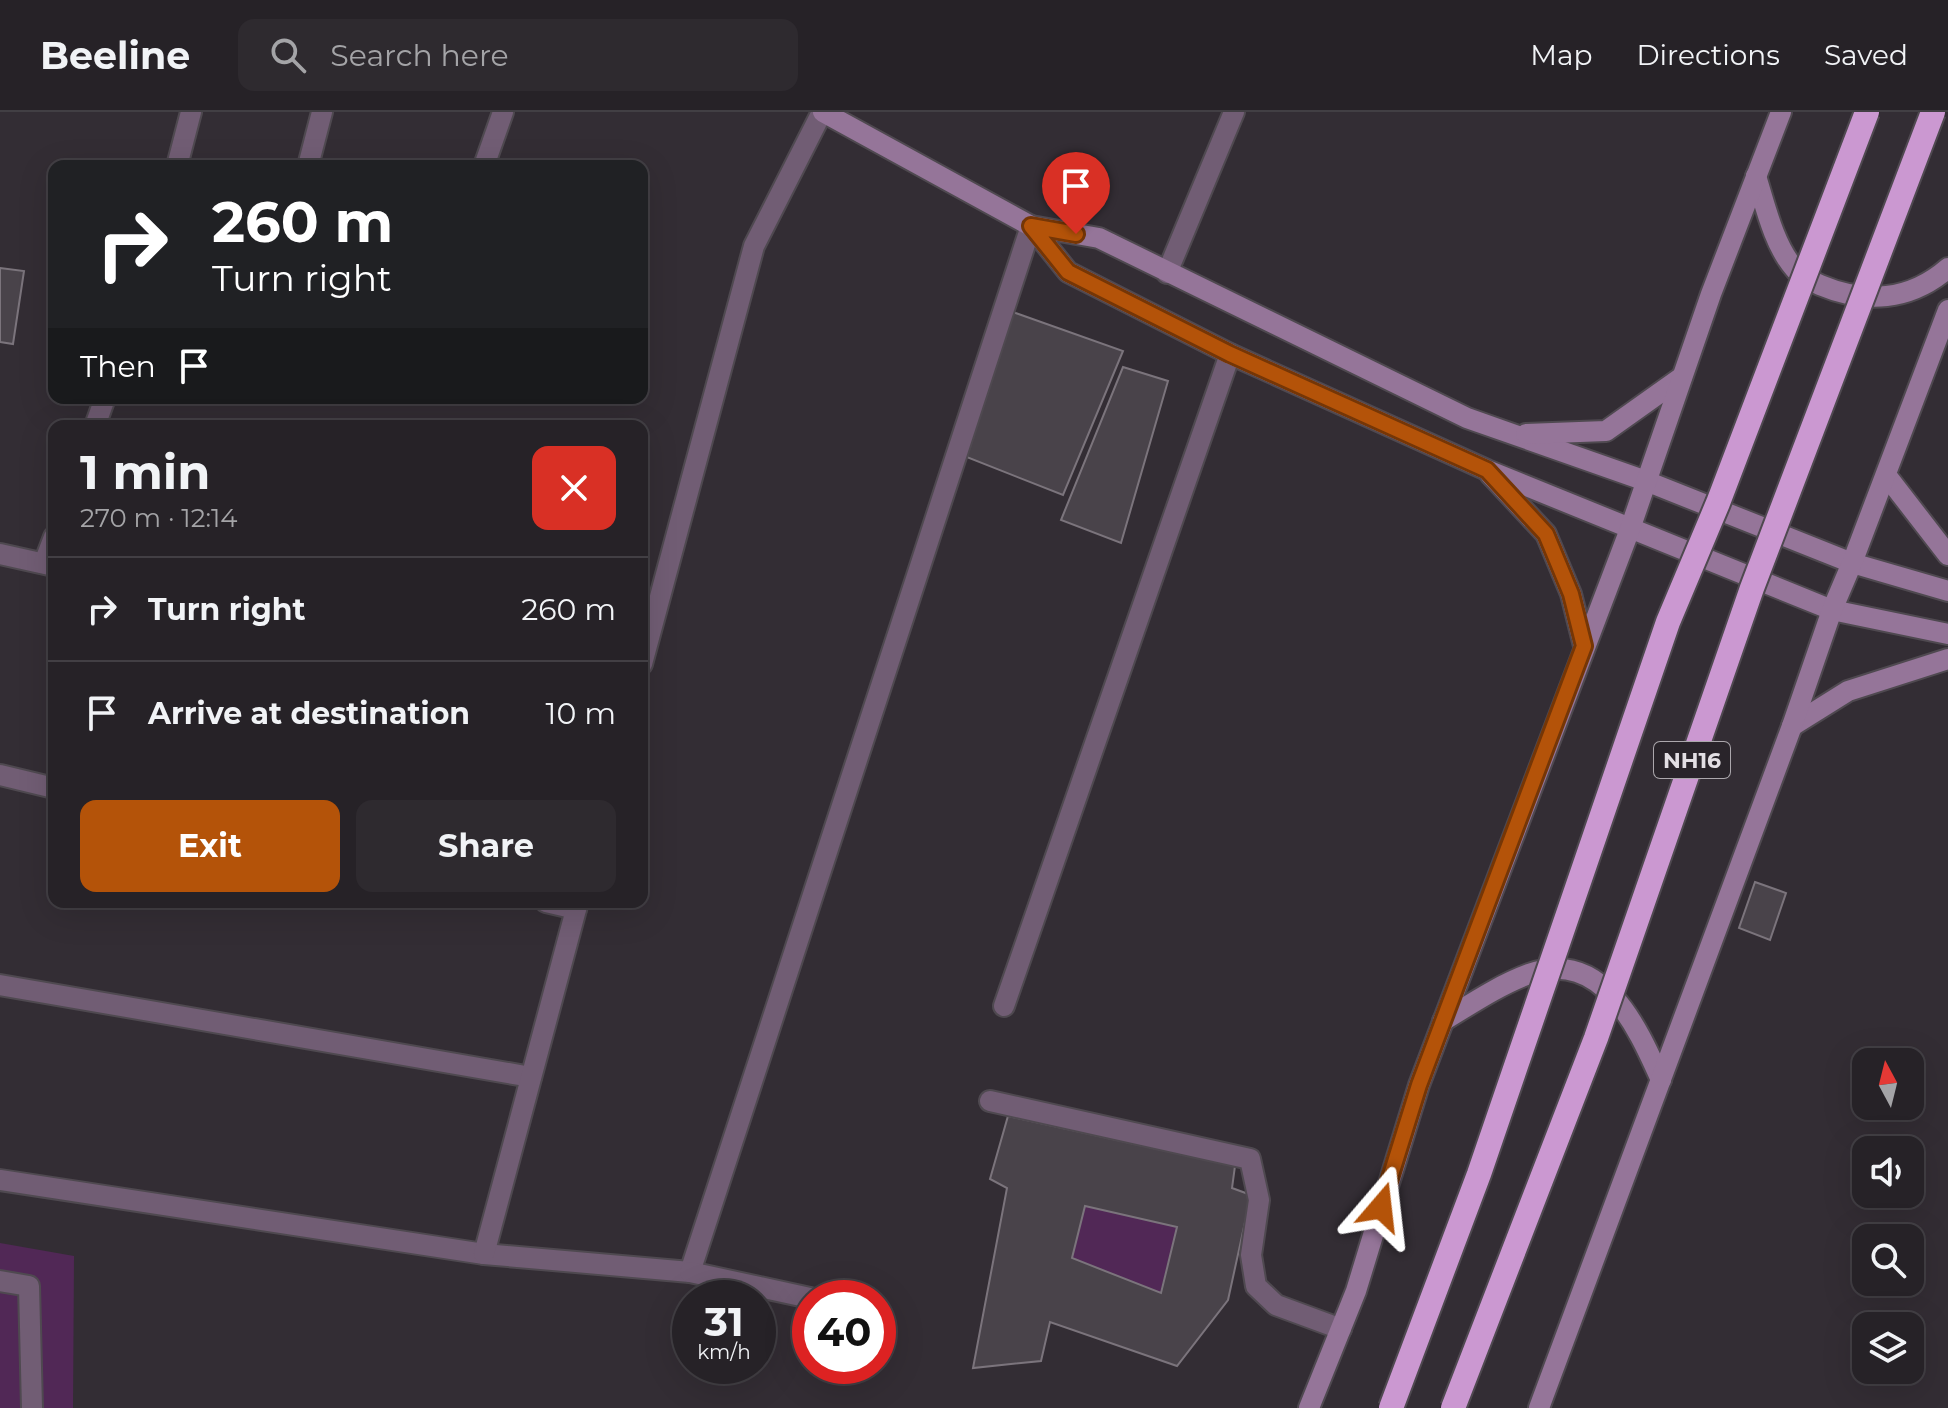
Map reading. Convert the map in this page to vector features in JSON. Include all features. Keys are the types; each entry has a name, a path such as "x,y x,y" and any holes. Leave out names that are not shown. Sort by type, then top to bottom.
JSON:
{"highway":[{"name":"NH16","path":"1391,1408 1479,1174 1668,622 1718,503 1867,112"},
{"name":"NH16","path":"1453,1408 1596,1038 1752,588 1933,112"}],"street":[{"path":"179,160 191,112"},
{"path":"310,160 322,112"},
{"path":"486,160 503,112"},
{"path":"648,642 754,246 822,112 1031,226 1099,238 1467,418 1646,481 1852,563 1948,591"},
{"path":"1167,273 1234,112"},
{"path":"1309,1408 1356,1291 1415,1097 1630,529 1682,377 1781,112"},
{"path":"1756,176 1783,251 1794,269 1813,282 1844,293 1883,298 1912,290 1948,268"},
{"path":"1031,226 1068,272 1230,354 1487,470 1832,610 1948,634"},
{"path":"690,1272 1031,226"},
{"path":"1539,1408 1792,726 1832,610 1948,310"},
{"path":"1004,1006 1230,354"},
{"path":"1514,435 1606,431 1682,377"},
{"path":"1487,470 1546,534 1571,594 1584,646"},
{"path":"1886,475 1948,555"},
{"path":"0,554 48,564"},
{"path":"1792,726 1848,691 1948,659"},
{"path":"0,775 48,787"},
{"path":"484,1254 576,908"},
{"path":"1443,1021 1507,983 1532,973 1555,968 1578,971 1600,983 1621,1005 1643,1039 1661,1080"},
{"path":"0,985 531,1077"},
{"path":"990,1101 1250,1159 1259,1200 1251,1255 1256,1286 1276,1305 1341,1329"},
{"path":"0,1180 484,1254 690,1272 792,1294"},
{"path":"0,1281 29,1286 32,1408"}],"shaded area":[{"path":"1085,1206 1177,1227 1160,1293 1072,1258"},
{"path":"0,1243 74,1256 73,1408 0,1408"}],"building":[{"path":"0,268 24,271 13,344 0,342"},
{"path":"1010,311 1123,351 1063,495 964,456"},
{"path":"1123,367 1168,381 1121,543 1061,520"},
{"path":"1755,882 1786,893 1770,940 1739,928"},
{"path":"1008,1116 1235,1166 1232,1188 1251,1195 1228,1300 1177,1366 1050,1322 1041,1361 973,1368 1007,1188 990,1179","holes":["1085,1206 1177,1227 1161,1293 1072,1258"]}],"route":[{"path":"1076,234 1031,226 1068,272 1230,354 1487,470 1546,534 1571,594 1584,646 1419,1085 1381,1207"}]}
